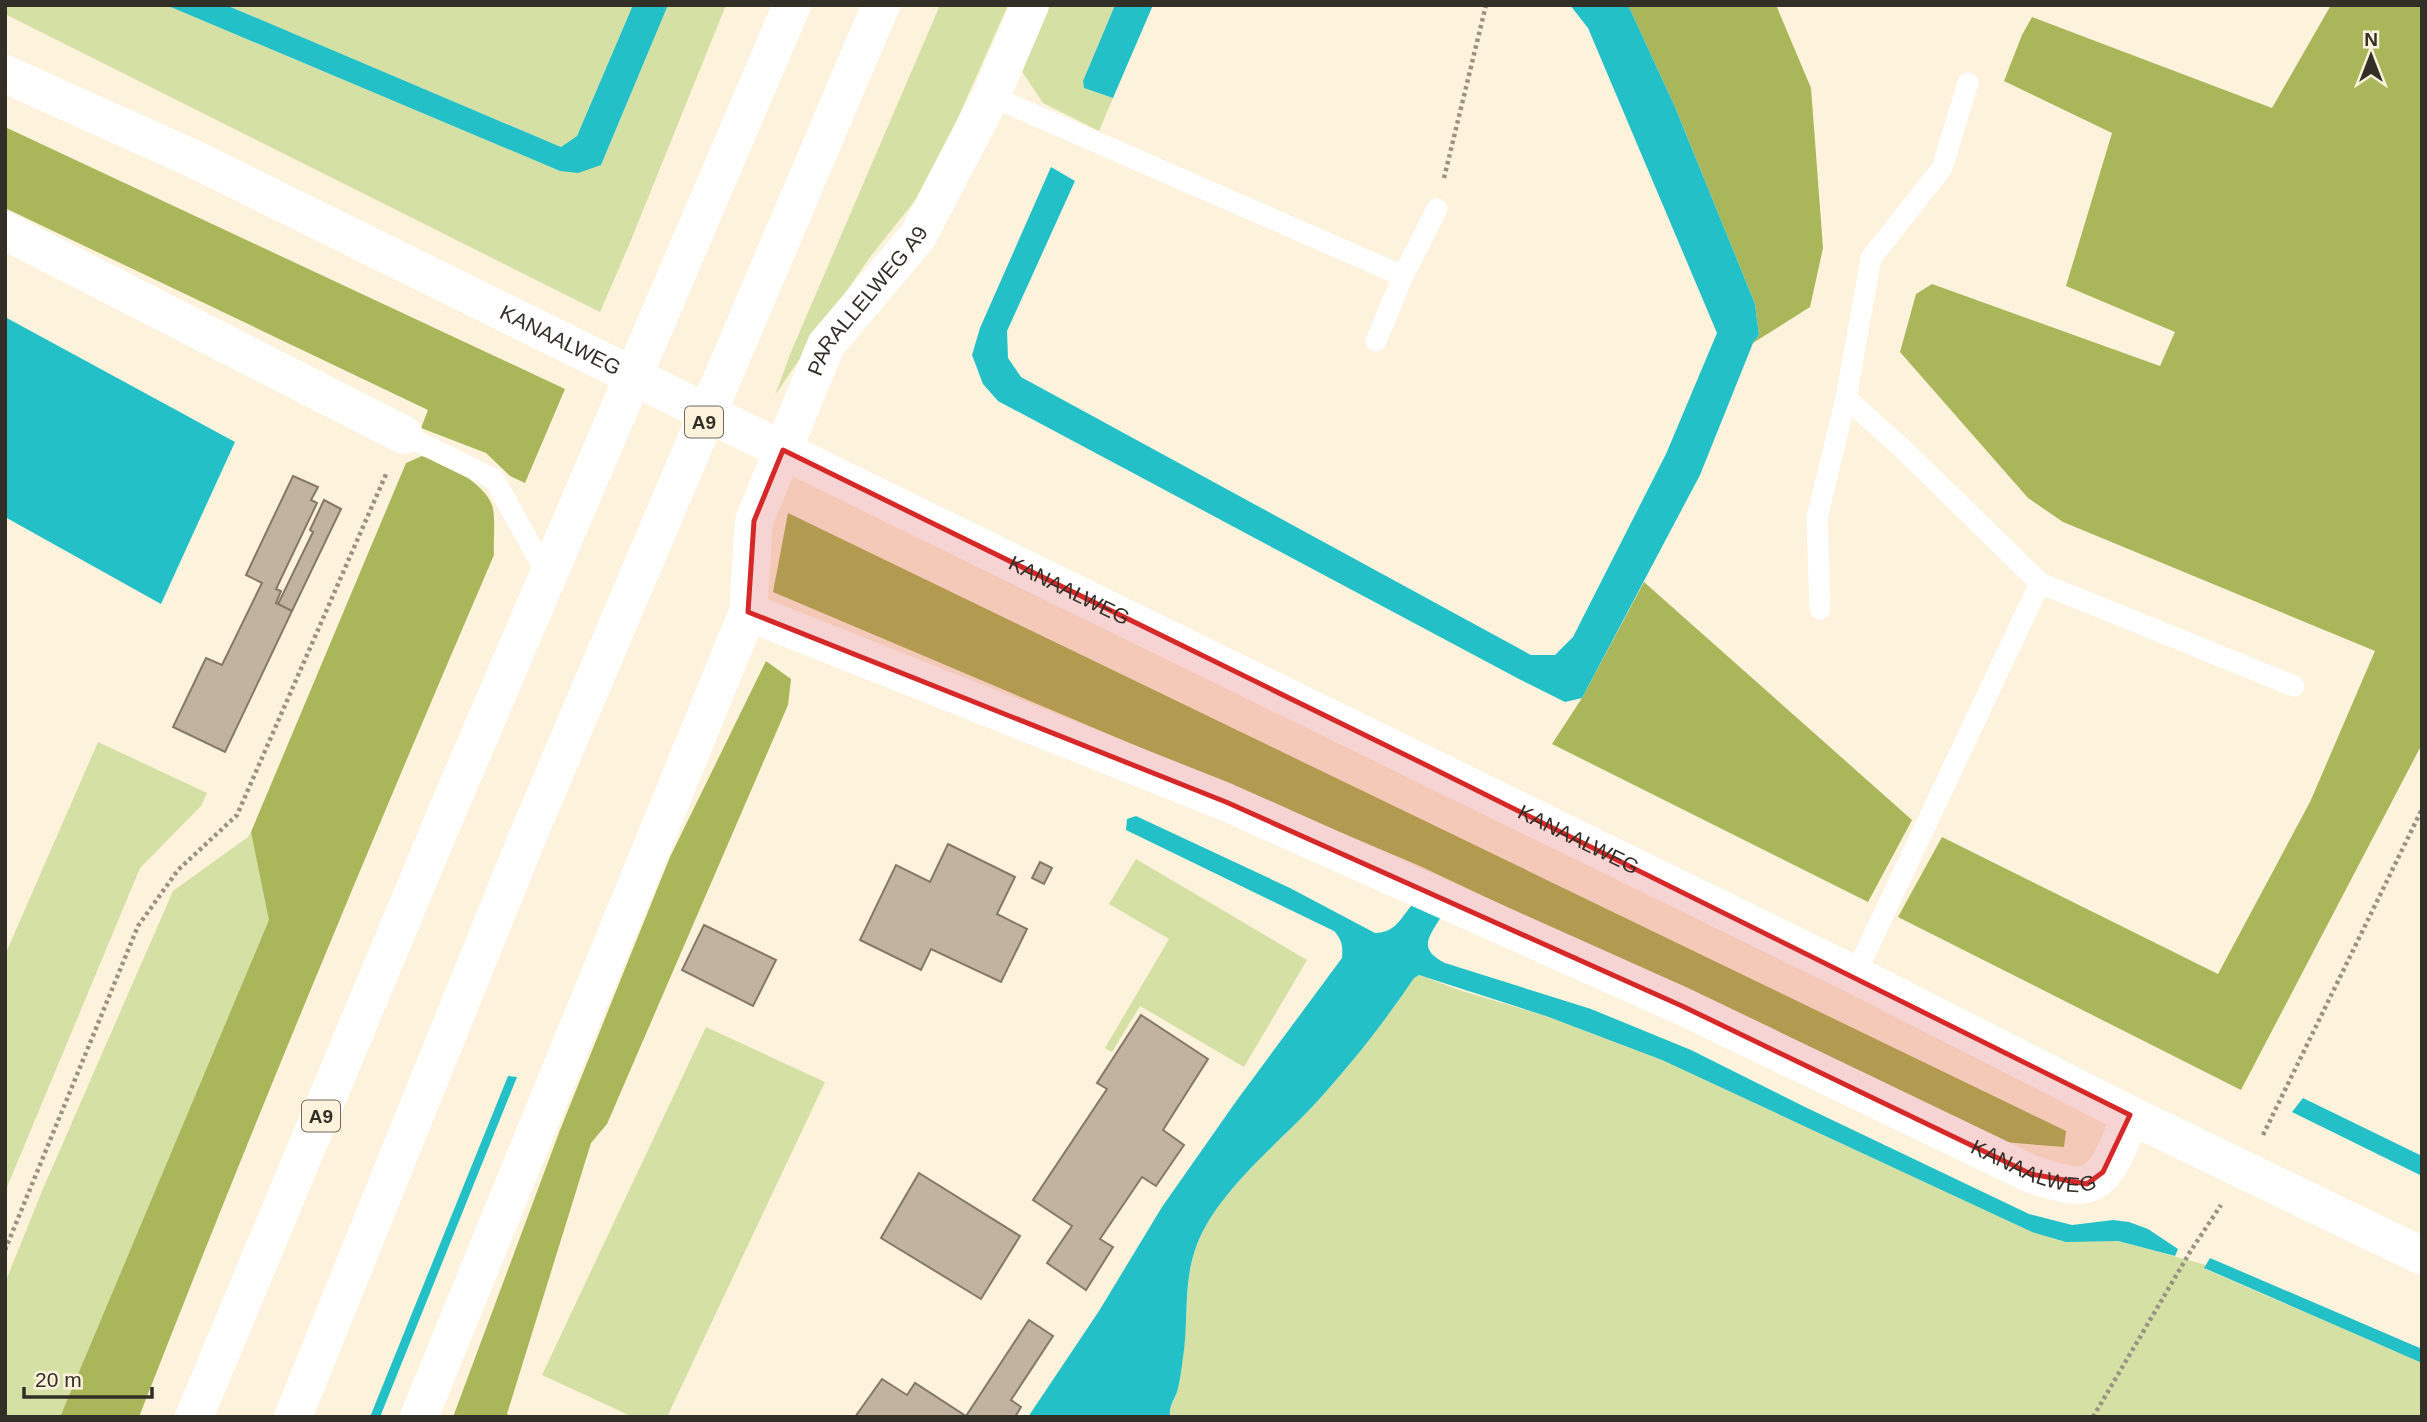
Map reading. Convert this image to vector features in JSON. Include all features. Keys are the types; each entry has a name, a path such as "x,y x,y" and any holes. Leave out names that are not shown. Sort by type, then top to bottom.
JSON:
{"main road":[{"name":"A9","path":"194,1417 446,814 792,5"},
{"name":"A9","path":"293,1417 527,838 881,5"},
{"name":"PARALLELWEG A9","path":"419,1417 748,611 754,521 826,345 918,236 991,96 1030,5"},
{"name":"KANAALWEG","path":"5,74 196,160 1855,975 2130,1115 2422,1256"},
{"path":"5,231 404,435"},
{"name":"KANAALWEG","path":"748,611 1226,802 1682,1006 2032,1174 2057,1183 2087,1184 2103,1172 2113,1157 2130,1115"}],"lane":[{"path":"1820,609 1817,518 1846,398 1871,258 1942,169 1968,83"},
{"path":"991,96 1403,276"},
{"path":"1376,341 1403,276 1437,209"},
{"path":"1846,398 1903,449 2040,583 2294,686"},
{"path":"404,435 495,479 548,576"},
{"path":"1855,975 2040,583"}],"path":[{"path":"1437,209 1486,5"},
{"path":"5,1250 138,926 178,870 237,815 404,435"},
{"path":"2093,1417 2190,1252 2226,1197 2238,1168 2263,1135 2422,809"}],"highlighted area":[{"path":"783,450 1428,766 2130,1115 2103,1172 2087,1184 2031,1174 1682,1006 1226,802 748,612 754,521"}],"green space":[{"path":"5,5 166,5 560,171 601,165 668,5 726,5 600,312 5,14"},
{"path":"226,5 633,5 577,136 561,147"},
{"path":"940,5 1008,5 929,183 870,257 775,395 791,352"},
{"path":"1042,5 1115,5 1083,81 1084,88 1113,98 1099,131 1043,103 1017,64"},
{"path":"1628,5 1776,5 1811,88 1823,248 1810,307 1753,343 1759,335 1755,304 1675,107"},
{"path":"2331,5 2422,5 2422,744 2241,1090 1898,917 1942,837 2218,974 2310,802 2375,651 2063,522 2028,498 1900,352 1916,294 1932,284 2160,366 2175,332 2066,286 2112,133 2004,81 2032,17 2272,108"},
{"path":"5,127 565,389 525,483 510,476 486,453 421,428 428,410 5,208"},
{"path":"422,456 462,474 487,496 493,510 494,555 313,984 139,1417 60,1417 269,920 251,832 406,463"},
{"path":"788,513 2066,1131 2064,1147 2003,1142 1420,866 773,592"},
{"path":"1644,582 1912,820 1868,902 1552,744 1582,698"},
{"path":"766,661 791,679 788,705 607,1124 591,1143 507,1414 511,1417 453,1417 560,1130 670,857"},
{"path":"98,742 207,793 201,806 140,868 5,1192 5,955"},
{"path":"251,832 270,919 60,1417 5,1417 5,1283 42,1191 173,891 248,837"},
{"path":"1136,859 1307,960 1244,1067 1140,1006 1112,1052 1105,1048 1169,939 1109,904"},
{"path":"1419,975 1546,1016 1662,1060 2032,1232 2118,1241 2206,1265 2205,1269 2422,1363 2422,1417 1170,1417 1181,1375 1190,1273 1203,1230 1229,1192 1326,1092 1378,1028 1414,977"},
{"path":"706,1027 825,1082 667,1417 633,1417 542,1375"}],"water":[{"path":"166,5 226,5 561,147 577,136 633,5 668,5 601,165 578,173 560,171"},
{"path":"1115,5 1153,5 1113,98 1084,88 1083,81"},
{"path":"1570,5 1628,5 1675,107 1755,304 1759,335 1753,343 1700,475 1582,698 1565,702 1519,679 998,401 983,384 972,355 980,328 1051,167 1075,181 1007,331 1008,358 1021,377 1531,655 1555,655 1573,637 1666,454 1717,333 1588,28"},
{"path":"5,317 235,442 161,604 5,517"},
{"path":"1136,816 1290,888 1375,933 1392,928 1412,905 1441,917 1429,937 1428,948 1445,963 1591,1009 1691,1050 2029,1214 2072,1225 2113,1220 2129,1222 2148,1229 2178,1249 2175,1256 2118,1241 2066,1242 2032,1232 1662,1060 1546,1016 1419,975 1340,1076 1229,1192 1203,1230 1189,1274 1181,1371 1170,1417 1028,1417 1099,1311 1162,1207 1342,958 1341,943 1334,931 1126,830 1127,819"},
{"path":"508,1076 517,1077 380,1417 370,1417"},
{"path":"2303,1098 2422,1156 2422,1176 2292,1112"},
{"path":"2210,1258 2422,1349 2422,1363 2204,1268"}],"building":[{"path":"293,476 318,487 311,500 317,503 276,589 281,591 276,603 292,611 225,752 173,727 206,658 222,665 262,583 246,575"},
{"path":"324,500 341,509 292,611 278,604 313,532 310,530"},
{"path":"948,844 1015,877 997,914 1027,929 1001,982 931,949 921,970 860,940 896,865 930,882"},
{"path":"1040,862 1052,868 1044,884 1032,878"},
{"path":"704,925 776,960 753,1006 682,970"},
{"path":"1141,1015 1208,1059 1163,1130 1184,1145 1156,1186 1142,1177 1100,1239 1113,1247 1086,1290 1047,1263 1072,1226 1033,1200 1107,1089 1097,1083"},
{"path":"919,1173 1020,1236 981,1299 881,1238"},
{"path":"1029,1320 1053,1336 1011,1400 1021,1407 1015,1417 855,1417 882,1379 907,1395 915,1383 966,1416"}]}
